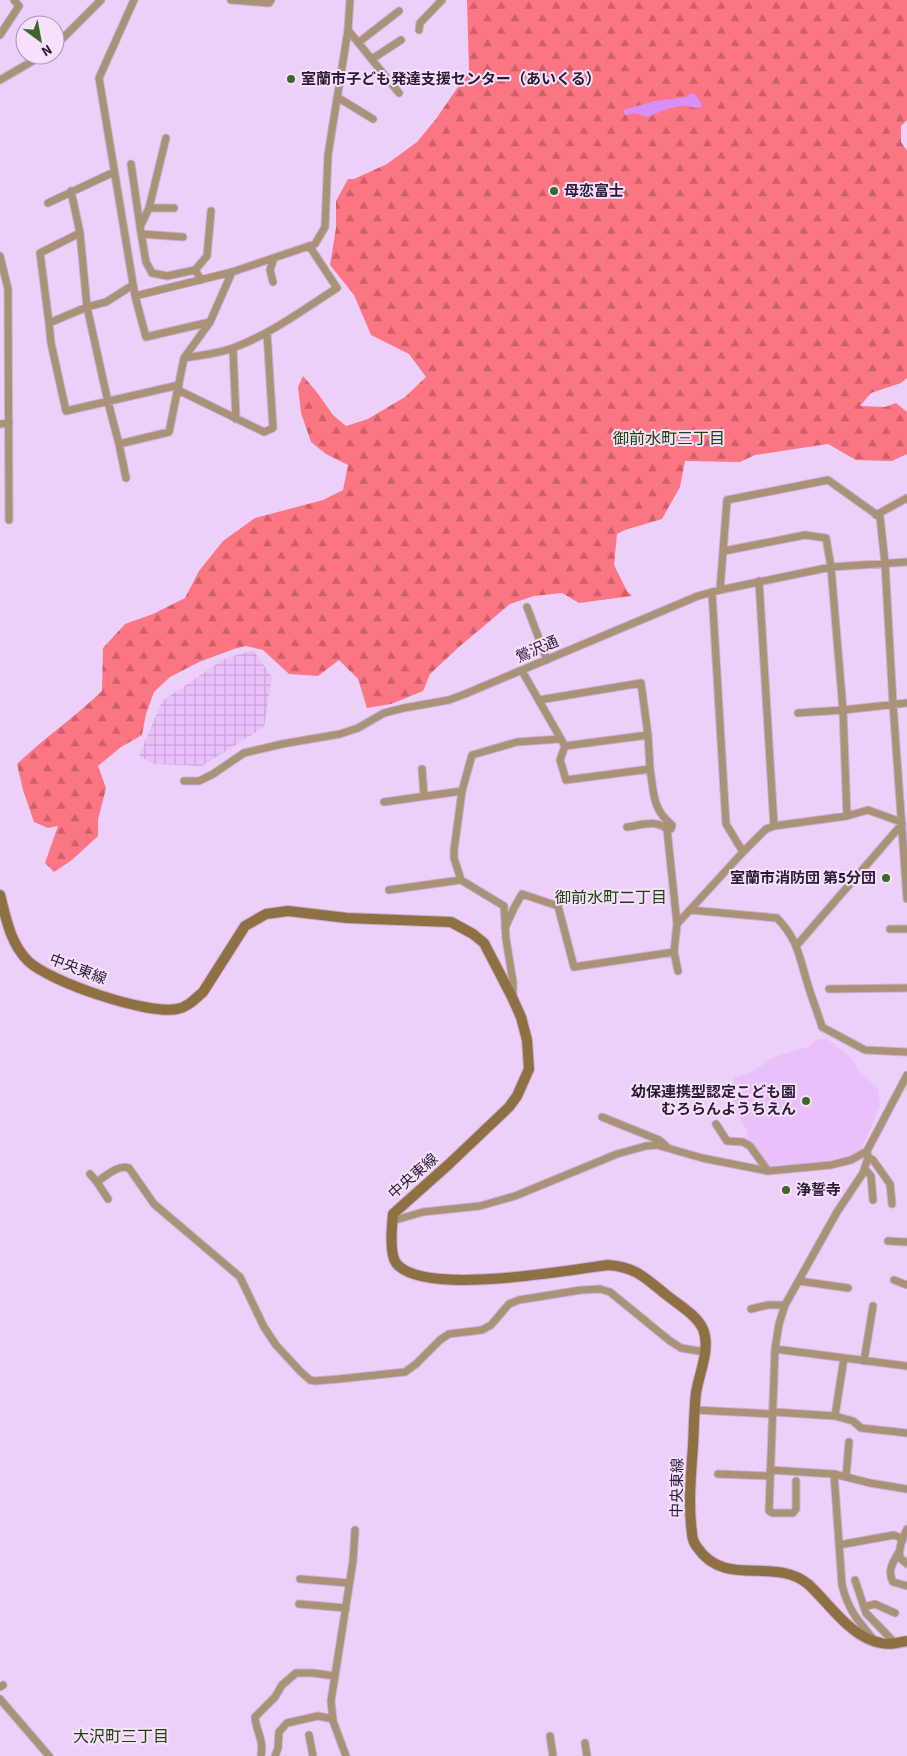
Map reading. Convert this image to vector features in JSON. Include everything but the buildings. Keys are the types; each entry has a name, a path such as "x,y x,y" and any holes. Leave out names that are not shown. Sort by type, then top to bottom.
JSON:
{"main road":[{"name":"中央東線","path":"0,895 14,942 37,969 71,985 161,1010 179,1008 195,1000 203,992 245,926 266,914 288,911 347,918 451,922 484,942 521,1017 527,1040 529,1069 517,1096 509,1107 456,1158 394,1212 392,1220 392,1255 395,1262 414,1273 432,1278 467,1281 608,1265 631,1269 647,1280 694,1318 703,1330 706,1344 696,1393 692,1472 691,1529 698,1549 720,1567 730,1570 783,1573 797,1577 807,1584 850,1626 875,1641 880,1643 907,1641"}],"street":[{"path":"0,35 19,6 14,0"},
{"path":"65,36 102,0"},
{"path":"134,0 99,78 135,296 146,337 210,322"},
{"path":"230,0 269,3 271,0"},
{"path":"135,296 232,272 315,244 325,227 328,155 348,30 349,0"},
{"path":"419,30 420,23 442,0"},
{"path":"359,42 399,11"},
{"path":"348,30 399,93"},
{"path":"372,59 401,40"},
{"path":"0,80 26,65"},
{"path":"337,97 373,119"},
{"path":"141,230 149,208 166,138"},
{"path":"131,164 146,262 152,273 167,276 195,270 207,256 211,211"},
{"path":"48,203 114,172"},
{"path":"71,191 80,233 87,307 126,478"},
{"path":"149,208 174,208"},
{"path":"141,230 183,237"},
{"path":"80,233 40,253 51,343 66,411 179,387 236,419 264,432 272,428 267,333"},
{"path":"184,358 233,349 267,333 337,288 310,247"},
{"path":"0,256 8,289 9,520"},
{"path":"273,282 270,270 274,258"},
{"path":"195,270 201,280"},
{"path":"119,444 169,432 184,358 210,322 232,272"},
{"path":"49,323 87,307 106,302 133,285"},
{"path":"0,292 8,289"},
{"path":"233,349 236,419"},
{"path":"0,424 9,423"},
{"path":"720,590 727,500 828,480 880,517 885,563 893,704 905,836 907,899"},
{"path":"876,515 907,498"},
{"path":"724,551 805,536 826,538 832,567 843,710 848,816"},
{"name":"鶯沢通","path":"184,781 199,781 244,754 282,744 340,734 358,728 384,713 449,700 698,596 759,581 832,567 907,562"},
{"path":"759,581 774,826"},
{"path":"712,592 726,824 744,852"},
{"path":"527,607 547,660"},
{"path":"522,671 565,746"},
{"path":"538,700 641,683 648,735 650,769 657,809 662,817 672,826 671,829 666,829"},
{"path":"798,713 907,703"},
{"path":"565,746 648,735"},
{"path":"461,880 454,858 454,850 462,791 472,755 517,742 560,739"},
{"path":"565,746 560,760 566,780 650,769"},
{"path":"422,769 424,796"},
{"path":"384,802 462,791"},
{"path":"677,924 766,829 774,826 848,816 868,810 903,820"},
{"path":"797,946 903,820"},
{"path":"627,827 654,823 662,825 666,829 677,924 674,952 678,971"},
{"path":"389,890 461,880 504,906 505,928 513,982 512,996"},
{"path":"505,928 522,894 558,906 574,967 674,952"},
{"path":"690,910 777,918 792,934 797,946 822,1027 865,1050 907,1052"},
{"path":"890,929 907,929"},
{"path":"829,989 907,988"},
{"path":"796,1481 796,1509 793,1513 773,1513 770,1511 775,1349 779,1324 785,1305 837,1212 865,1168 867,1154 907,1075"},
{"path":"602,1117 658,1140 668,1148"},
{"path":"716,1124 727,1141 743,1142 750,1146 768,1171"},
{"path":"392,1220 423,1212 480,1206 515,1196 634,1149 656,1145 702,1158 768,1171 831,1165 867,1154"},
{"path":"867,1154 890,1184 892,1204"},
{"path":"97,1182 118,1168 126,1166 129,1168 154,1204 240,1277 264,1327 276,1345 310,1380 404,1372 416,1364 440,1340 449,1334 482,1330 491,1325 509,1304 519,1300 593,1288 610,1292 681,1348 705,1352"},
{"path":"865,1168 871,1176 873,1200"},
{"path":"90,1174 108,1199"},
{"path":"888,1241 907,1242"},
{"path":"894,1280 907,1285"},
{"path":"799,1281 848,1288"},
{"path":"751,1309 768,1304 785,1305"},
{"path":"864,1361 873,1306"},
{"path":"775,1349 907,1366"},
{"path":"835,1416 844,1358"},
{"path":"695,1410 835,1416 853,1421 862,1428 907,1433"},
{"path":"846,1477 849,1442"},
{"path":"718,1474 834,1474 870,1483 907,1489"},
{"path":"834,1474 842,1585 853,1615 875,1641"},
{"path":"907,1529 899,1552 892,1563 890,1577 893,1582 907,1586"},
{"path":"346,1756 333,1719 331,1701 346,1608 355,1530"},
{"path":"839,1545 894,1535 903,1539"},
{"path":"899,1552 900,1558 907,1564"},
{"path":"300,1579 349,1583"},
{"path":"855,1580 866,1613 895,1643"},
{"path":"299,1604 346,1608"},
{"path":"864,1607 876,1604 895,1613"},
{"path":"261,1756 263,1748 261,1734 255,1717 275,1697 282,1685 296,1673 335,1676"},
{"path":"0,1700 49,1756"},
{"path":"275,1756 278,1748 279,1732 287,1724 318,1716 333,1719"},
{"path":"309,1735 313,1756"},
{"path":"550,1736 553,1756"},
{"path":"585,1743 587,1756"}],"shaded area":[{"path":"692,93 695,94 702,104 701,107 675,107 648,117 635,113 624,114 624,110 627,109 655,101 686,97"},
{"path":"253,650 272,677 264,727 202,766 154,764 139,756 162,701 224,659"},
{"name":"幼保連携型認定こども園 むろらんようちえん","path":"816,1039 827,1039 846,1053 860,1073 878,1088 880,1106 861,1151 846,1158 804,1164 769,1166 749,1141 746,1129 736,1112 732,1096 734,1078 752,1072 774,1057 810,1046"}],"green space":[{"path":"467,0 907,0 907,120 901,126 901,142 907,151 907,378 901,383 871,393 860,406 885,407 896,403 907,412 907,454 892,461 856,460 828,444 755,455 740,462 685,461 680,487 662,519 617,534 614,565 627,591 632,596 579,603 562,593 534,596 510,604 430,674 423,691 391,704 367,708 358,679 339,660 318,676 289,674 263,650 246,646 199,662 170,677 154,692 146,714 142,735 121,747 98,766 106,788 98,820 98,836 72,860 54,872 45,863 58,826 48,828 34,822 23,790 17,764 102,691 103,648 125,624 153,614 185,598 199,571 223,541 255,518 323,500 343,490 348,465 326,454 311,442 301,413 298,387 303,376 333,415 346,426 368,419 405,397 426,377 409,354 371,335 354,295 330,265 336,228 336,201 348,179 354,179 387,164 417,142 436,119 469,71"}],"place":[{"name":"室蘭市子ども発達支援センター（あいくる）","path":"291,79"},
{"name":"母恋富士","path":"554,191"},
{"name":"室蘭市消防団 第5分団","path":"886,878"},
{"name":"幼保連携型認定こども園 むろらんようちえん","path":"806,1101"},
{"name":"浄誓寺","path":"786,1190"}],"district":[{"name":"御前水町三丁目","path":"669,438"},
{"name":"御前水町二丁目","path":"611,897"},
{"name":"大沢町三丁目","path":"121,1736"}]}
